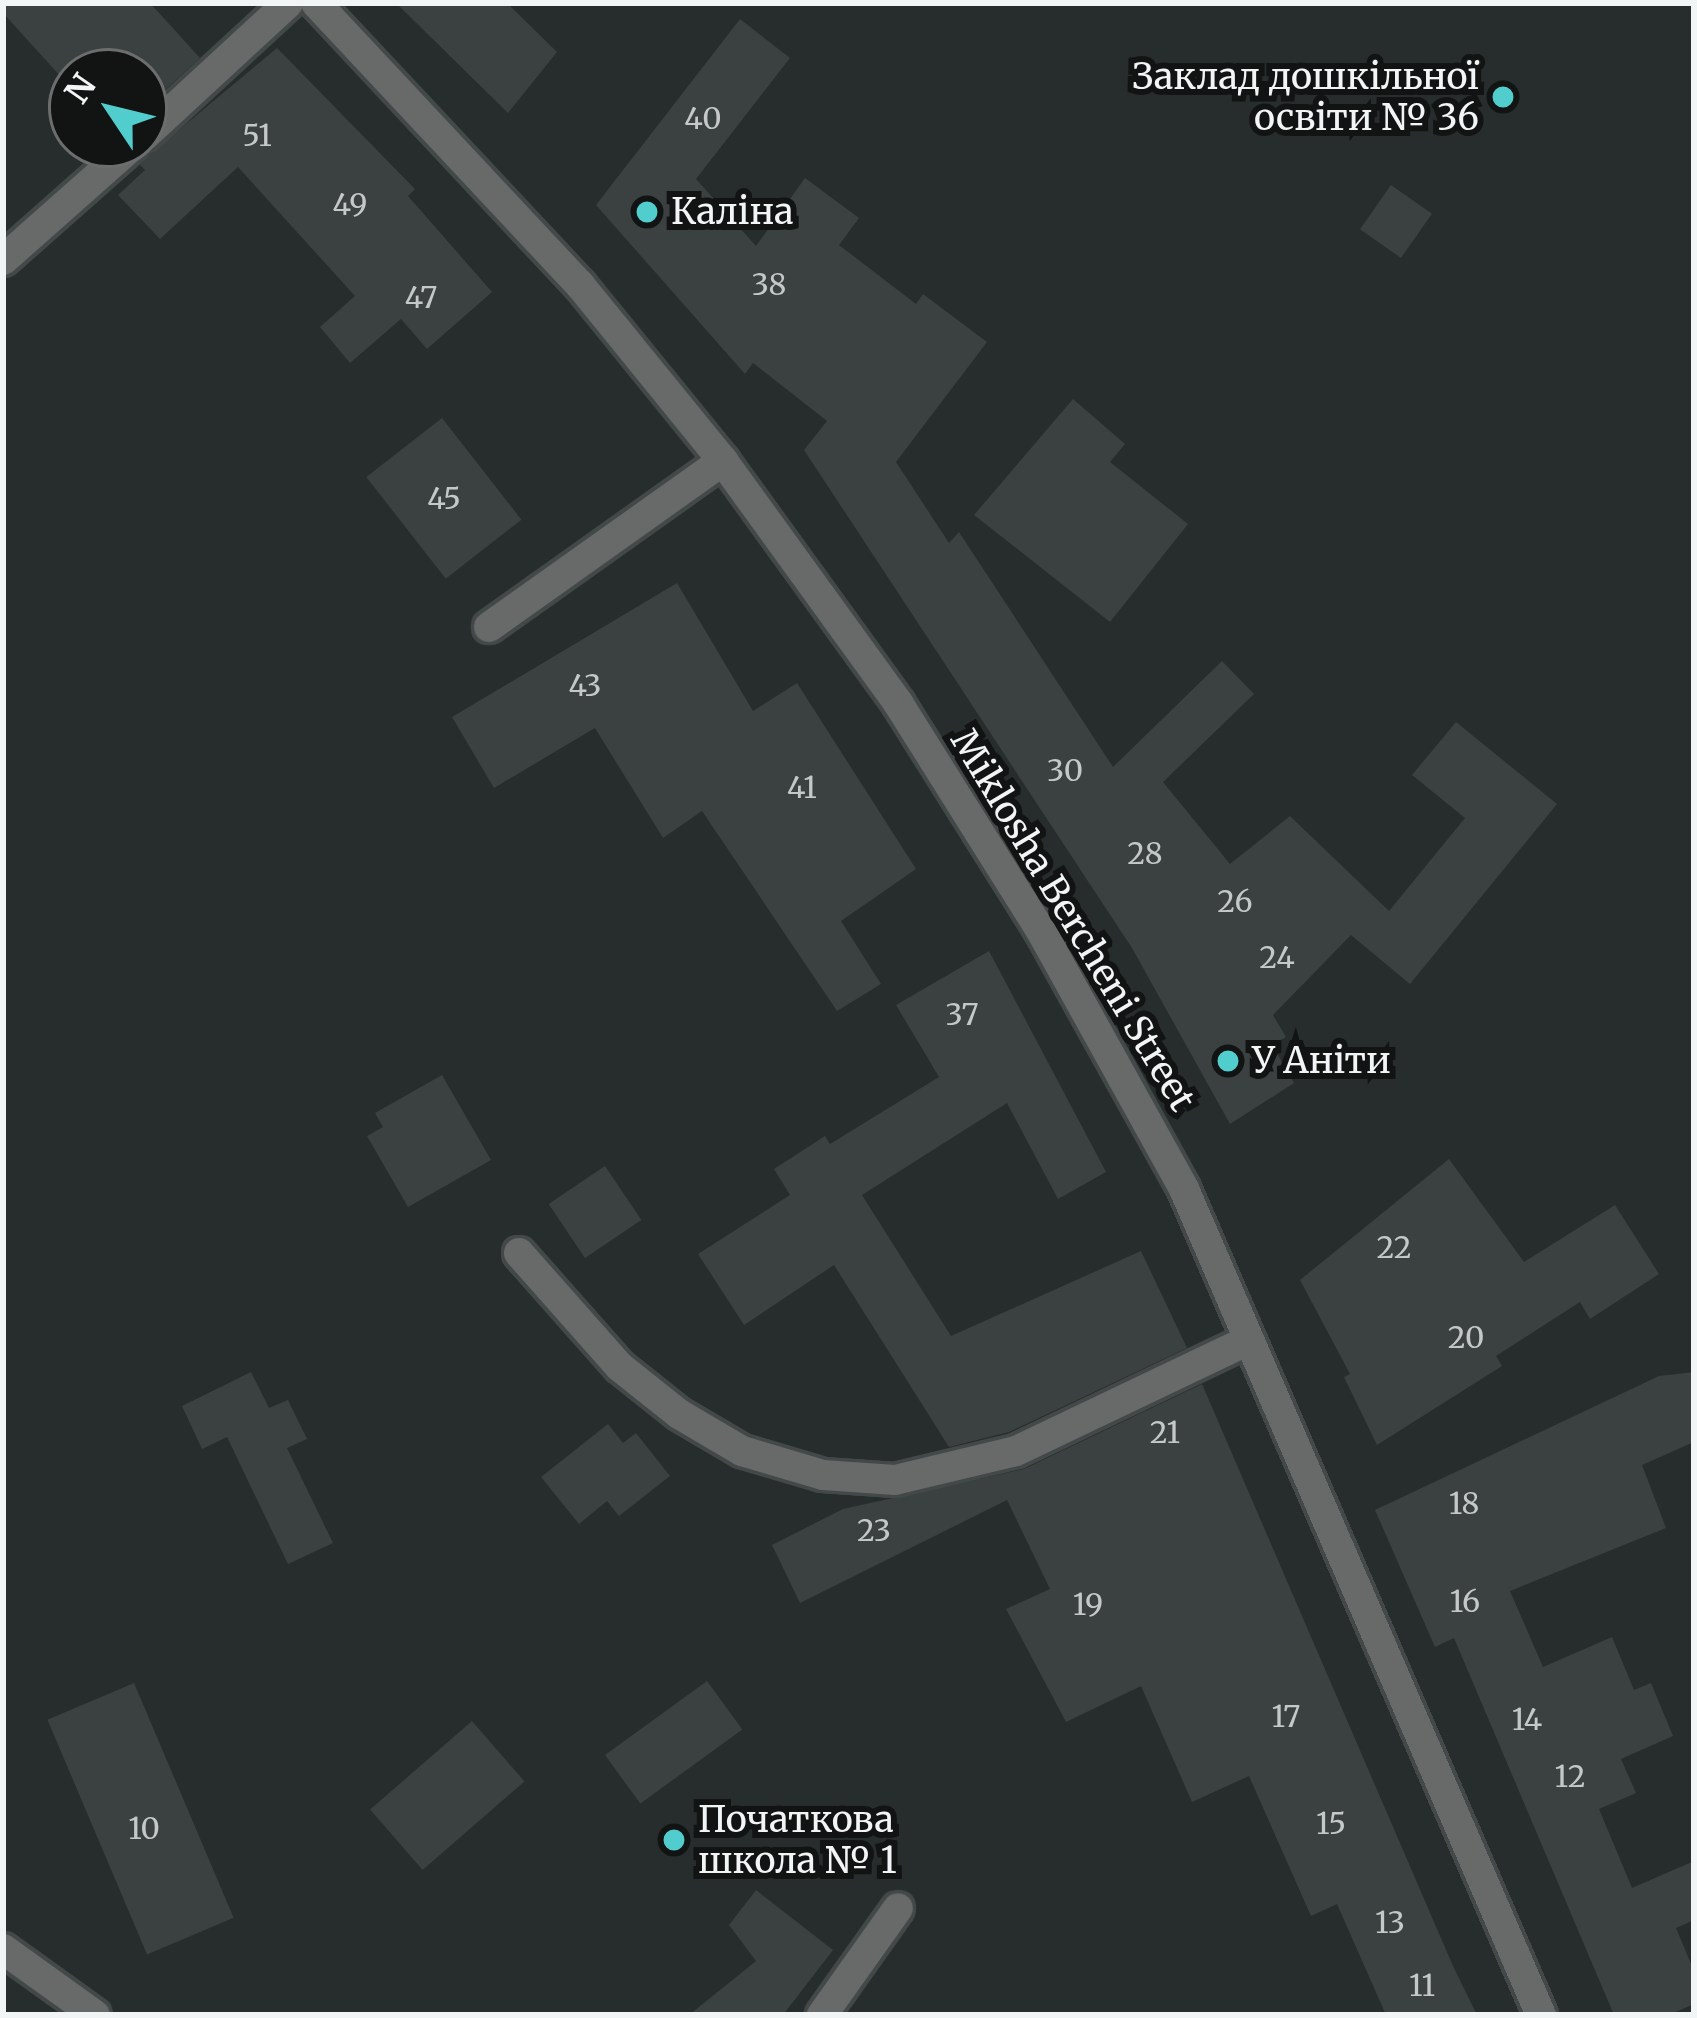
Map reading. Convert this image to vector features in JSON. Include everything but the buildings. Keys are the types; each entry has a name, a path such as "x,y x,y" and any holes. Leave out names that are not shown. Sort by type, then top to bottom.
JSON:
{"street":[{"path":"168,114 288,3"},
{"name":"Miklosha Bercheni Street","path":"316,3 580,285 723,460 898,703 1040,928 1184,1189 1541,2015"},
{"path":"3,260 107,168"},
{"path":"489,627 723,460"},
{"path":"519,1253 620,1367 679,1414 742,1451 824,1474 896,1480 1016,1450 1249,1340"},
{"path":"822,2015 898,1908"},
{"path":"3,1949 95,2015"}],"place":[{"name":"Заклад дошкільної освіти № 36","path":"1503,97"},
{"name":"Калiна","path":"647,212"},
{"name":"У Аніти","path":"1228,1061"},
{"name":"Початкова школа № 1","path":"674,1840"}]}
